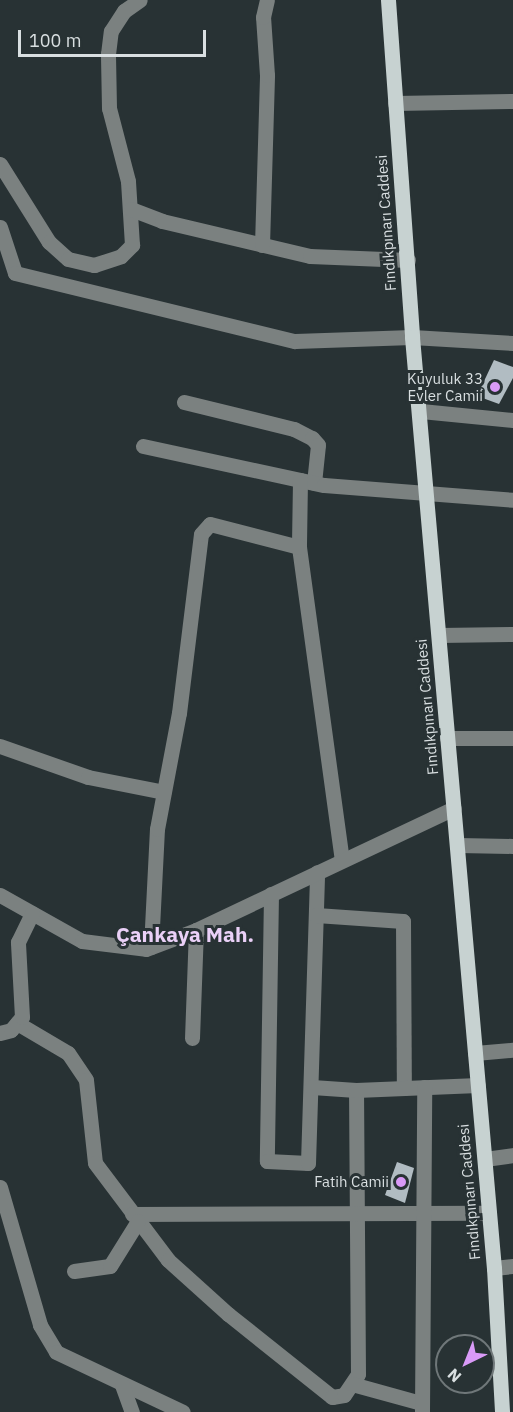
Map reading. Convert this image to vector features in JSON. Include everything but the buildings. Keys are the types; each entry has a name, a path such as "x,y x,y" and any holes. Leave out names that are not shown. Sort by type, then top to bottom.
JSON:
{"main road":[{"name":"Fındıkpınarı Caddesi","path":"387,0 412,337 421,411 447,738 494,1268 502,1412"}],"street":[{"path":"0,164 49,243 68,259 94,265 121,256 132,246 131,209 109,108 108,54 111,31 124,11 140,0"},
{"path":"262,245 267,75 263,18 267,0"},
{"path":"395,103 513,101"},
{"path":"131,209 310,256 408,260"},
{"path":"0,227 15,273 43,282 117,296 295,341 412,337 513,343"},
{"path":"184,402 294,429 312,438 318,445 307,482 299,547 342,860"},
{"path":"421,411 513,420"},
{"path":"144,446 307,482 427,490 513,500"},
{"path":"151,947 157,829 179,713 204,526 210,524 299,547"},
{"path":"439,635 513,634"},
{"path":"447,738 513,738"},
{"path":"0,746 87,777 164,792"},
{"path":"0,895 82,941 151,947 196,930 454,808"},
{"path":"458,845 513,846"},
{"path":"271,894 267,1161 308,1163 317,872"},
{"path":"0,1033 11,1030 22,1017 24,992 18,942 32,913"},
{"path":"316,915 403,921 404,1088"},
{"path":"192,1038 196,930"},
{"path":"17,1023 68,1053 86,1080 95,1163 168,1260 317,1387 332,1397 344,1395 358,1374 355,1215 356,1090"},
{"path":"475,1053 513,1050"},
{"path":"312,1087 356,1090 478,1086"},
{"path":"352,1384 421,1408 424,1087"},
{"path":"484,1159 513,1155"},
{"path":"0,1187 40,1325 56,1352 183,1412"},
{"path":"135,1218 489,1214"},
{"path":"74,1271 110,1266 135,1218"},
{"path":"494,1268 513,1266"},
{"path":"122,1385 132,1412"}],"place":[{"name":"Kuyuluk 33 Evler Camii","path":"495,387"},
{"name":"Fatih Camii","path":"401,1182"}],"district":[{"name":"Çankaya Mah.","path":"185,934"}]}
